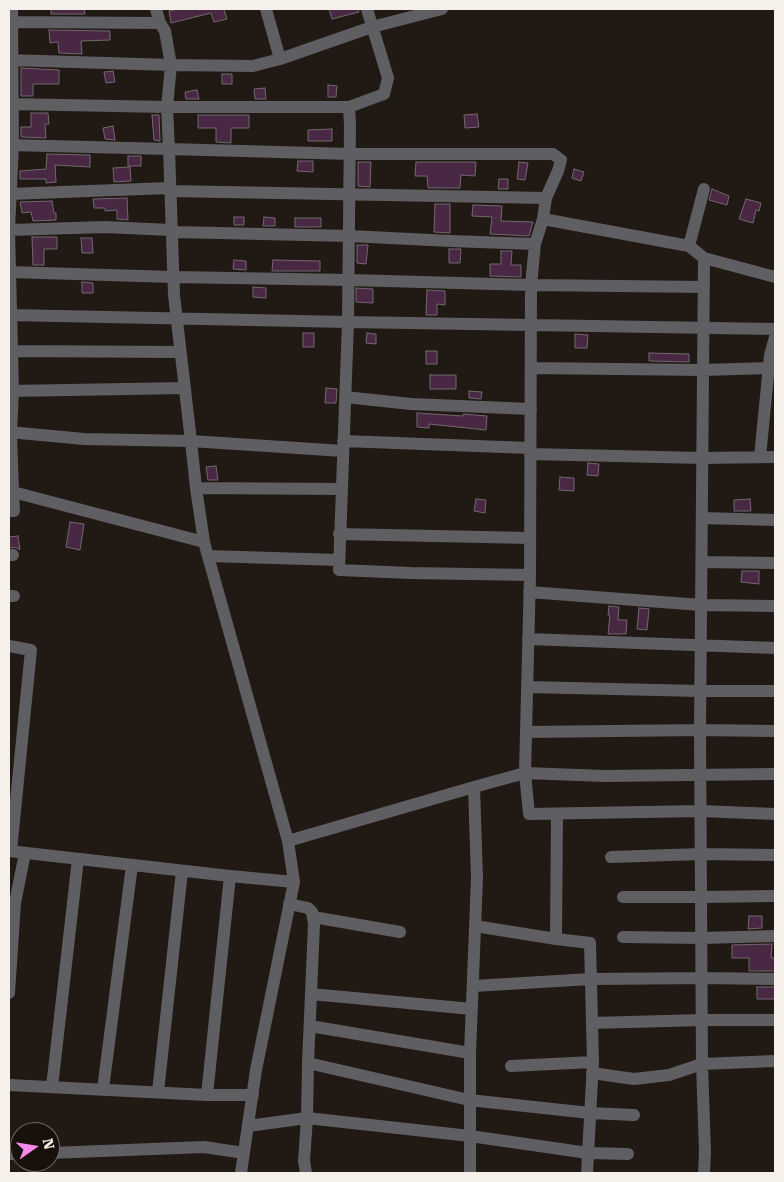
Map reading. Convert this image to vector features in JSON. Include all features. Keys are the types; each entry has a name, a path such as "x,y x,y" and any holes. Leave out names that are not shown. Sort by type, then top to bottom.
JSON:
{"street":[{"path":"156,9 160,23 165,31 171,65 167,107 174,295 204,542 288,841 294,882 253,1095 241,1173"},
{"path":"266,9 280,59"},
{"path":"11,104 167,107 349,107 384,94 388,78 367,9"},
{"path":"11,60 253,66 280,59 372,27 442,9"},
{"path":"9,511 14,511 10,432 11,17 160,23"},
{"path":"349,107 349,280 339,570 530,575"},
{"path":"11,145 350,154 553,154 561,160 546,198 543,218 535,244 531,286 530,575 525,773 528,814 701,811 775,814"},
{"path":"10,194 170,189 546,198"},
{"path":"689,246 704,189"},
{"path":"543,218 689,246 704,258 775,277"},
{"path":"9,230 105,226 171,230 175,232 349,236 535,244"},
{"path":"704,258 700,691 704,1173"},
{"path":"10,272 531,286 704,287"},
{"path":"10,315 775,329"},
{"path":"760,457 770,355 775,337"},
{"path":"10,351 180,352"},
{"path":"531,368 703,370 769,368"},
{"path":"11,391 185,388"},
{"path":"345,397 411,404 531,409"},
{"path":"10,432 84,439 530,451 703,458 775,456"},
{"path":"196,488 341,489"},
{"path":"13,492 204,542"},
{"path":"702,518 775,520"},
{"path":"339,534 530,538"},
{"path":"208,556 338,560"},
{"path":"702,562 775,563"},
{"path":"529,592 702,604 775,606"},
{"path":"528,639 775,648"},
{"path":"9,646 31,650 10,851 294,882"},
{"path":"527,687 775,691"},
{"path":"526,732 775,731"},
{"path":"288,841 525,773 604,776 775,774"},
{"path":"470,1173 470,1053 477,878 474,787"},
{"path":"556,814 556,939"},
{"path":"9,993 11,924 15,903 14,885 25,853"},
{"path":"611,857 775,854"},
{"path":"52,1087 78,859"},
{"path":"103,1090 132,865"},
{"path":"158,1092 182,871"},
{"path":"207,1095 230,876"},
{"path":"623,897 702,898 775,896"},
{"path":"289,904 308,908 312,912 314,924 304,1160 306,1173"},
{"path":"313,917 400,932"},
{"path":"475,926 590,943 592,1068 587,1173"},
{"path":"623,937 702,938 775,936"},
{"path":"473,986 591,979 775,979"},
{"path":"311,994 472,1009"},
{"path":"592,1023 775,1020"},
{"path":"310,1026 470,1053"},
{"path":"511,1066 592,1068 634,1079 669,1075 702,1064 775,1061"},
{"path":"308,1063 469,1100 590,1113 634,1115"},
{"path":"9,1085 207,1095 253,1095"},
{"path":"248,1126 307,1118 470,1136 588,1154 628,1154"},
{"path":"60,1153 204,1147 244,1153"}],"building":[{"path":"51,9 84,9 85,14 51,14"},
{"path":"178,9 224,9 227,19 214,22 211,13 171,23 169,11"},
{"path":"329,9 358,9 359,12 332,19"},
{"path":"49,30 110,31 110,40 81,41 82,54 59,53 58,42 50,43"},
{"path":"21,68 59,70 59,84 33,84 33,96 21,96"},
{"path":"113,71 115,82 106,83 104,72"},
{"path":"222,74 232,74 232,84 222,84"},
{"path":"328,85 337,86 336,97 328,97"},
{"path":"265,88 266,99 255,99 254,89"},
{"path":"197,90 199,99 186,99 185,92"},
{"path":"31,113 48,113 49,124 45,124 46,138 21,137 21,127 31,127"},
{"path":"477,114 479,127 465,128 464,115"},
{"path":"152,115 159,115 160,141 154,140"},
{"path":"198,115 249,115 249,128 231,128 231,143 216,142 216,128 198,128"},
{"path":"113,126 115,140 105,139 103,128"},
{"path":"332,129 332,141 308,141 308,130"},
{"path":"47,154 90,155 90,167 55,165 56,182 46,183 46,179 20,179 20,171 46,169"},
{"path":"128,156 141,156 141,166 128,166"},
{"path":"298,161 313,161 313,172 297,171"},
{"path":"358,162 371,162 370,187 358,186"},
{"path":"416,162 476,162 475,176 461,175 460,188 428,188 427,176 415,176"},
{"path":"519,162 528,163 525,180 517,179"},
{"path":"130,167 131,181 114,182 113,168"},
{"path":"574,169 584,172 581,181 572,178"},
{"path":"499,179 508,179 508,189 498,189"},
{"path":"712,189 729,196 727,205 709,200"},
{"path":"127,198 128,220 117,219 117,210 105,211 105,208 94,208 93,199"},
{"path":"746,199 761,203 759,211 756,210 753,223 739,219"},
{"path":"52,201 56,220 33,221 31,212 22,213 20,202"},
{"path":"435,204 450,204 450,233 434,232"},
{"path":"473,205 502,206 501,221 533,222 529,236 490,234 492,217 472,216"},
{"path":"234,217 244,217 244,225 234,225"},
{"path":"264,217 275,218 275,226 263,226"},
{"path":"295,218 321,218 321,227 295,227"},
{"path":"32,237 57,237 57,249 44,249 44,265 33,265"},
{"path":"81,238 92,238 93,253 82,253"},
{"path":"357,245 368,245 366,264 357,263"},
{"path":"449,249 461,249 460,263 449,263"},
{"path":"501,251 512,251 511,265 521,265 521,277 490,276 490,264 501,264"},
{"path":"234,260 246,261 246,270 233,269"},
{"path":"273,260 320,261 320,271 272,271"},
{"path":"82,282 93,283 93,293 82,293"},
{"path":"253,287 266,288 266,298 253,297"},
{"path":"356,288 373,289 373,303 356,302"},
{"path":"427,290 445,291 445,305 437,304 437,315 426,315"},
{"path":"303,333 314,333 314,347 303,347"},
{"path":"367,333 376,334 376,344 366,343"},
{"path":"575,334 588,335 587,348 575,348"},
{"path":"426,351 437,351 437,364 426,364"},
{"path":"649,353 689,354 689,362 649,361"},
{"path":"430,375 456,375 456,389 430,389"},
{"path":"326,388 337,389 336,403 325,403"},
{"path":"469,391 482,392 481,399 469,398"},
{"path":"417,413 487,416 486,430 429,424 429,428 417,427"},
{"path":"588,463 599,464 598,476 587,475"},
{"path":"216,466 218,480 208,480 206,467"},
{"path":"560,477 574,478 574,491 559,490"},
{"path":"476,499 486,500 485,513 474,511"},
{"path":"750,499 751,511 734,511 734,500"},
{"path":"70,522 84,524 80,550 66,547"},
{"path":"18,536 20,550 9,547 9,537"},
{"path":"742,571 759,571 759,584 741,582"},
{"path":"609,606 619,607 618,620 627,620 626,634 608,634"},
{"path":"639,608 649,609 647,630 637,629"},
{"path":"749,916 762,916 762,928 748,929"},
{"path":"772,944 771,958 775,958 775,971 749,971 749,958 732,958 732,945"},
{"path":"757,987 775,987 775,999 757,999"}]}
